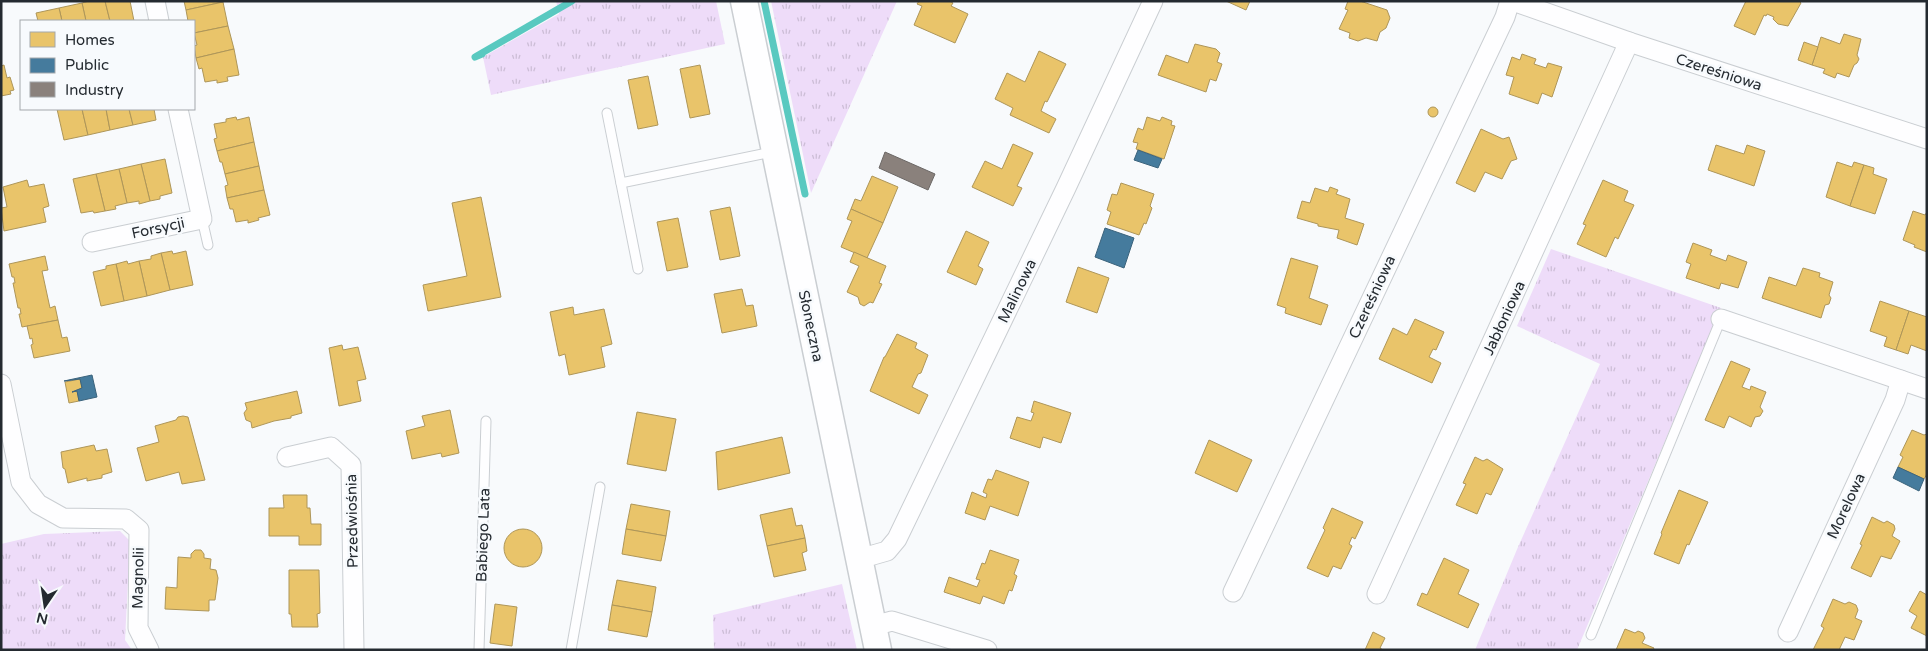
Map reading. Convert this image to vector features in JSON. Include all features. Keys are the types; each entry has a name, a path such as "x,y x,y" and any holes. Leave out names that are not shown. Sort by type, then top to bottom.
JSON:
{"street":[{"path":"155,1 160,20"},
{"name":"Słoneczna","path":"744,1 876,638"},
{"name":"Malinowa","path":"859,559 887,551 897,540 1066,188 1153,1"},
{"name":"Czereśniowa","path":"1233,592 1511,1 1629,42 1927,139"},
{"name":"Jabłoniowa","path":"1377,594 1629,42"},
{"name":"Forsycji","path":"92,242 202,219 178,110"},
{"path":"1721,319 1927,389"},
{"name":"Morelowa","path":"1788,632 1895,400 1901,380"},
{"name":"Magnolii","path":"1,384 21,482 38,504 63,518 126,519 139,530 138,628 149,650"},
{"name":"Przedwiośnia","path":"286,457 331,447 351,465 354,650"},
{"path":"876,638 892,622 986,650"}],"lane":[{"path":"607,113 638,269"},
{"path":"621,183 774,151"},
{"path":"202,219 208,245"},
{"path":"1591,635 1721,319"},
{"name":"Babiego Lata","path":"479,650 486,421"},
{"path":"571,650 600,487"}],"green space":[{"path":"556,1 716,1 725,44 491,95 483,57 559,14"},
{"path":"771,1 897,1 811,193"},
{"path":"1551,249 1721,308 1577,650 1475,650 1518,547 1600,364 1517,326"},
{"path":"120,531 130,541 125,640 132,650 1,650 1,544 44,534"},
{"path":"842,584 857,650 714,650 713,615"}],"building: Homes":[{"path":"105,1 110,20 86,20 82,3"},
{"path":"105,1 130,1 134,20 110,20"},
{"path":"184,1 223,1 223,2 186,10"},
{"path":"919,1 949,1 953,3 951,6 968,14 955,43 914,25 922,6 917,4"},
{"path":"1226,1 1250,1 1246,10"},
{"path":"1348,1 1360,1 1387,10 1390,18 1386,28 1380,32 1377,41 1366,38 1358,41 1349,38 1350,33 1339,29 1348,10 1345,9"},
{"path":"1746,1 1799,1 1801,3 1788,26 1778,24 1773,19 1774,17 1767,14 1766,16 1764,15 1755,35 1734,26"},
{"path":"223,2 228,26 195,33 195,20 188,20 186,10"},
{"path":"82,3 86,20 62,20 59,8"},
{"path":"59,8 62,20 38,20 36,13"},
{"path":"228,26 234,49 196,58 195,46 197,45 195,33"},
{"path":"1844,34 1861,39 1857,55 1859,59 1849,77 1837,73 1835,78 1823,73 1825,69 1812,65 1821,37 1840,44"},
{"path":"1804,42 1818,47 1812,65 1798,60"},
{"path":"1195,44 1216,49 1220,53 1217,62 1222,64 1216,81 1210,79 1206,92 1158,75 1166,55 1188,63"},
{"path":"234,49 239,75 227,77 228,81 217,83 217,80 205,82 202,68 199,69 196,58"},
{"path":"1039,51 1066,64 1041,111 1056,119 1049,133 1010,115 1013,108 995,99 1007,73 1025,82"},
{"path":"1522,54 1536,59 1534,64 1546,68 1548,63 1562,67 1552,97 1542,93 1538,104 1509,94 1514,77 1506,75 1512,57 1520,60"},
{"path":"4,65 7,78 10,77 14,90 10,91 11,94 1,96 1,66"},
{"path":"700,65 710,114 690,118 680,69"},
{"path":"648,76 658,125 638,129 628,80"},
{"path":"1431,107 1435,107 1438,112 1437,116 1431,117 1428,114 1428,110"},
{"path":"57,110 82,110 88,135 64,140"},
{"path":"82,110 106,110 110,130 88,135"},
{"path":"106,110 129,110 133,125 110,130"},
{"path":"129,110 154,110 156,120 133,125"},
{"path":"236,117 237,120 249,117 254,142 217,151 214,139 217,138 214,124 226,122 226,119"},
{"path":"1147,117 1160,121 1162,117 1172,121 1171,125 1175,126 1164,159 1136,149 1138,143 1133,142 1138,128 1143,130"},
{"path":"1481,129 1503,139 1509,137 1517,159 1511,161 1502,179 1485,172 1475,192 1456,183"},
{"path":"254,142 259,166 225,174 217,151"},
{"path":"1013,144 1033,153 1017,186 1022,188 1013,206 972,187 985,161 1002,169"},
{"path":"1716,145 1744,154 1747,145 1765,151 1754,186 1708,170"},
{"path":"165,159 172,193 160,196 160,199 150,201 141,164"},
{"path":"1837,162 1852,167 1854,162 1864,165 1850,206 1826,197"},
{"path":"141,164 150,201 139,204 139,201 127,203 119,169"},
{"path":"1864,165 1874,168 1873,174 1887,179 1875,214 1850,206"},
{"path":"259,166 264,190 227,198 225,186 228,185 225,174"},
{"path":"119,169 127,203 115,206 116,209 105,211 96,174"},
{"path":"96,174 105,211 81,213 73,179"},
{"path":"872,176 898,187 883,223 851,209 855,199 861,201"},
{"path":"27,180 29,187 44,184 49,206 43,208 46,222 4,231 1,208 7,207 3,187"},
{"path":"1603,180 1628,191 1624,201 1634,205 1618,239 1615,237 1606,257 1577,244 1586,225 1583,224"},
{"path":"1121,183 1154,194 1150,206 1152,208 1146,224 1144,223 1139,235 1107,224 1111,212 1107,210 1112,194 1117,195"},
{"path":"1330,187 1338,190 1336,194 1350,199 1345,218 1364,224 1357,245 1337,238 1339,230 1318,226 1318,224 1297,218 1302,201 1310,203 1315,188 1328,192"},
{"path":"264,190 270,215 248,223 248,220 236,222 233,209 230,209 227,198"},
{"path":"481,197 501,297 428,311 423,285 467,276 452,203"},
{"path":"730,207 740,256 720,260 710,211"},
{"path":"851,209 883,223 867,258 841,247 852,221 847,219"},
{"path":"1913,211 1925,215 1927,212 1927,252 1903,240"},
{"path":"678,218 688,267 667,271 657,222"},
{"path":"966,231 989,242 978,266 983,269 976,285 947,272"},
{"path":"1693,243 1712,250 1710,255 1726,261 1728,255 1747,262 1738,288 1721,283 1719,289 1686,278 1691,264 1686,262"},
{"path":"172,251 173,254 186,251 193,285 170,290 161,253"},
{"path":"854,252 886,266 879,283 882,284 873,303 870,302 864,306 860,304 858,297 847,292 859,266 850,262"},
{"path":"161,253 170,290 147,296 139,261 151,259 151,256"},
{"path":"45,256 48,270 42,271 50,308 55,306 58,320 22,327 19,314 21,314 20,308 18,308 13,283 15,283 14,277 12,277 9,264"},
{"path":"1291,258 1318,266 1309,298 1328,305 1321,325 1285,313 1286,308 1277,305"},
{"path":"127,261 128,264 139,261 147,296 124,301 116,264"},
{"path":"116,264 124,301 101,306 93,272"},
{"path":"1078,267 1109,278 1097,313 1066,302"},
{"path":"1803,268 1820,273 1819,277 1833,282 1829,295 1831,298 1829,304 1825,305 1821,318 1762,298 1769,277 1796,286"},
{"path":"742,289 746,306 753,305 757,326 722,333 714,294"},
{"path":"1880,301 1909,311 1896,350 1884,346 1887,337 1870,331"},
{"path":"573,307 574,315 604,309 612,344 601,347 605,367 569,375 565,354 559,356 550,312"},
{"path":"1909,311 1927,317 1927,351 1911,345 1908,354 1896,350"},
{"path":"1415,319 1444,332 1436,350 1433,349 1429,357 1441,363 1432,383 1379,359 1393,328 1407,335"},
{"path":"58,320 62,338 67,337 70,351 34,358 31,345 33,344 32,338 30,339 27,326"},
{"path":"897,334 917,343 915,348 928,355 921,373 918,374 912,387 928,395 919,414 870,391 884,357"},
{"path":"342,345 343,350 358,347 366,379 357,381 361,401 339,406 329,348"},
{"path":"1731,361 1750,369 1742,387 1750,390 1751,386 1766,392 1760,407 1763,411 1760,416 1755,417 1751,427 1729,416 1724,428 1705,420"},
{"path":"80,379 82,388 72,392 77,391 79,401 69,403 65,382"},
{"path":"297,391 302,413 291,416 291,418 252,428 251,422 246,420 244,413 247,409 245,403"},
{"path":"1034,401 1071,413 1061,443 1043,437 1040,448 1010,438 1017,417 1031,421 1034,413 1031,412"},
{"path":"450,410 459,453 442,457 441,453 412,459 406,431 425,426 422,416"},
{"path":"637,412 676,419 666,471 627,464"},
{"path":"183,416 188,417 205,480 182,484 179,472 146,481 137,448 159,442 155,426"},
{"path":"1912,430 1924,435 1927,434 1927,474 1924,479 1898,467 1903,457 1900,455"},
{"path":"782,437 790,473 718,490 716,452"},
{"path":"1209,440 1252,460 1237,492 1195,473"},
{"path":"94,445 96,451 107,449 112,472 102,475 102,478 87,481 87,478 68,483 65,469 63,468 61,452"},
{"path":"1475,457 1483,461 1487,459 1503,469 1491,495 1486,493 1477,514 1456,505 1466,484 1463,483"},
{"path":"996,470 1029,482 1018,516 990,506 985,520 965,513 972,492 986,498 987,494 983,492 988,479 992,480"},
{"path":"1679,490 1708,502 1679,564 1654,554"},
{"path":"283,495 307,495 307,508 310,508 311,524 321,524 321,545 299,545 299,536 269,536 269,508 284,508"},
{"path":"631,504 670,511 666,536 626,529"},
{"path":"792,508 796,526 802,525 805,538 767,546 760,515"},
{"path":"1332,508 1363,522 1355,539 1352,537 1349,544 1352,546 1341,569 1333,566 1328,577 1307,568 1325,530 1323,528"},
{"path":"1872,517 1884,523 1887,521 1894,525 1895,529 1892,536 1900,541 1891,559 1881,556 1871,577 1851,568"},
{"path":"523,529 537,534 542,548 537,562 523,567 509,562 504,548 509,534"},
{"path":"626,529 666,536 661,561 622,554"},
{"path":"805,538 807,551 802,553 806,570 774,577 767,546"},
{"path":"195,550 201,550 204,558 211,559 210,569 216,570 218,578 215,600 209,600 209,611 165,609 166,587 177,588 178,557 191,558 191,554"},
{"path":"990,550 1019,560 1014,574 1017,576 1012,591 1009,590 1004,604 983,596 980,604 944,592 949,577 977,587 980,580 976,579 982,563 985,564"},
{"path":"1444,558 1469,570 1458,594 1479,604 1468,628 1417,605 1422,593 1427,595"},
{"path":"289,570 319,570 320,613 317,614 318,627 292,627 291,614 289,614"},
{"path":"617,580 656,587 652,612 612,605"},
{"path":"1920,591 1927,595 1927,636 1911,628 1917,616 1909,611"},
{"path":"1833,599 1845,604 1849,602 1856,605 1858,610 1855,618 1862,621 1854,640 1845,637 1839,650 1813,650 1824,628 1821,626"},
{"path":"495,604 517,607 512,646 490,643"},
{"path":"612,605 652,612 647,637 608,630"},
{"path":"1625,629 1635,633 1638,631 1643,633 1645,638 1642,643 1654,648 1653,650 1616,650"},
{"path":"1373,632 1385,638 1380,648 1383,650 1365,650"}],"building: Public":[{"path":"1138,150 1162,159 1158,168 1134,160"},
{"path":"1105,228 1134,238 1124,268 1095,257"},
{"path":"92,375 97,397 79,401 77,391 72,392 82,388 80,379 64,381"},
{"path":"1898,467 1924,479 1919,491 1893,478"}],"building: Industry":[{"path":"885,152 935,174 928,190 879,168"}],"waterway":[{"path":"482,54 475,57 572,1"},
{"path":"764,1 805,194"}]}
